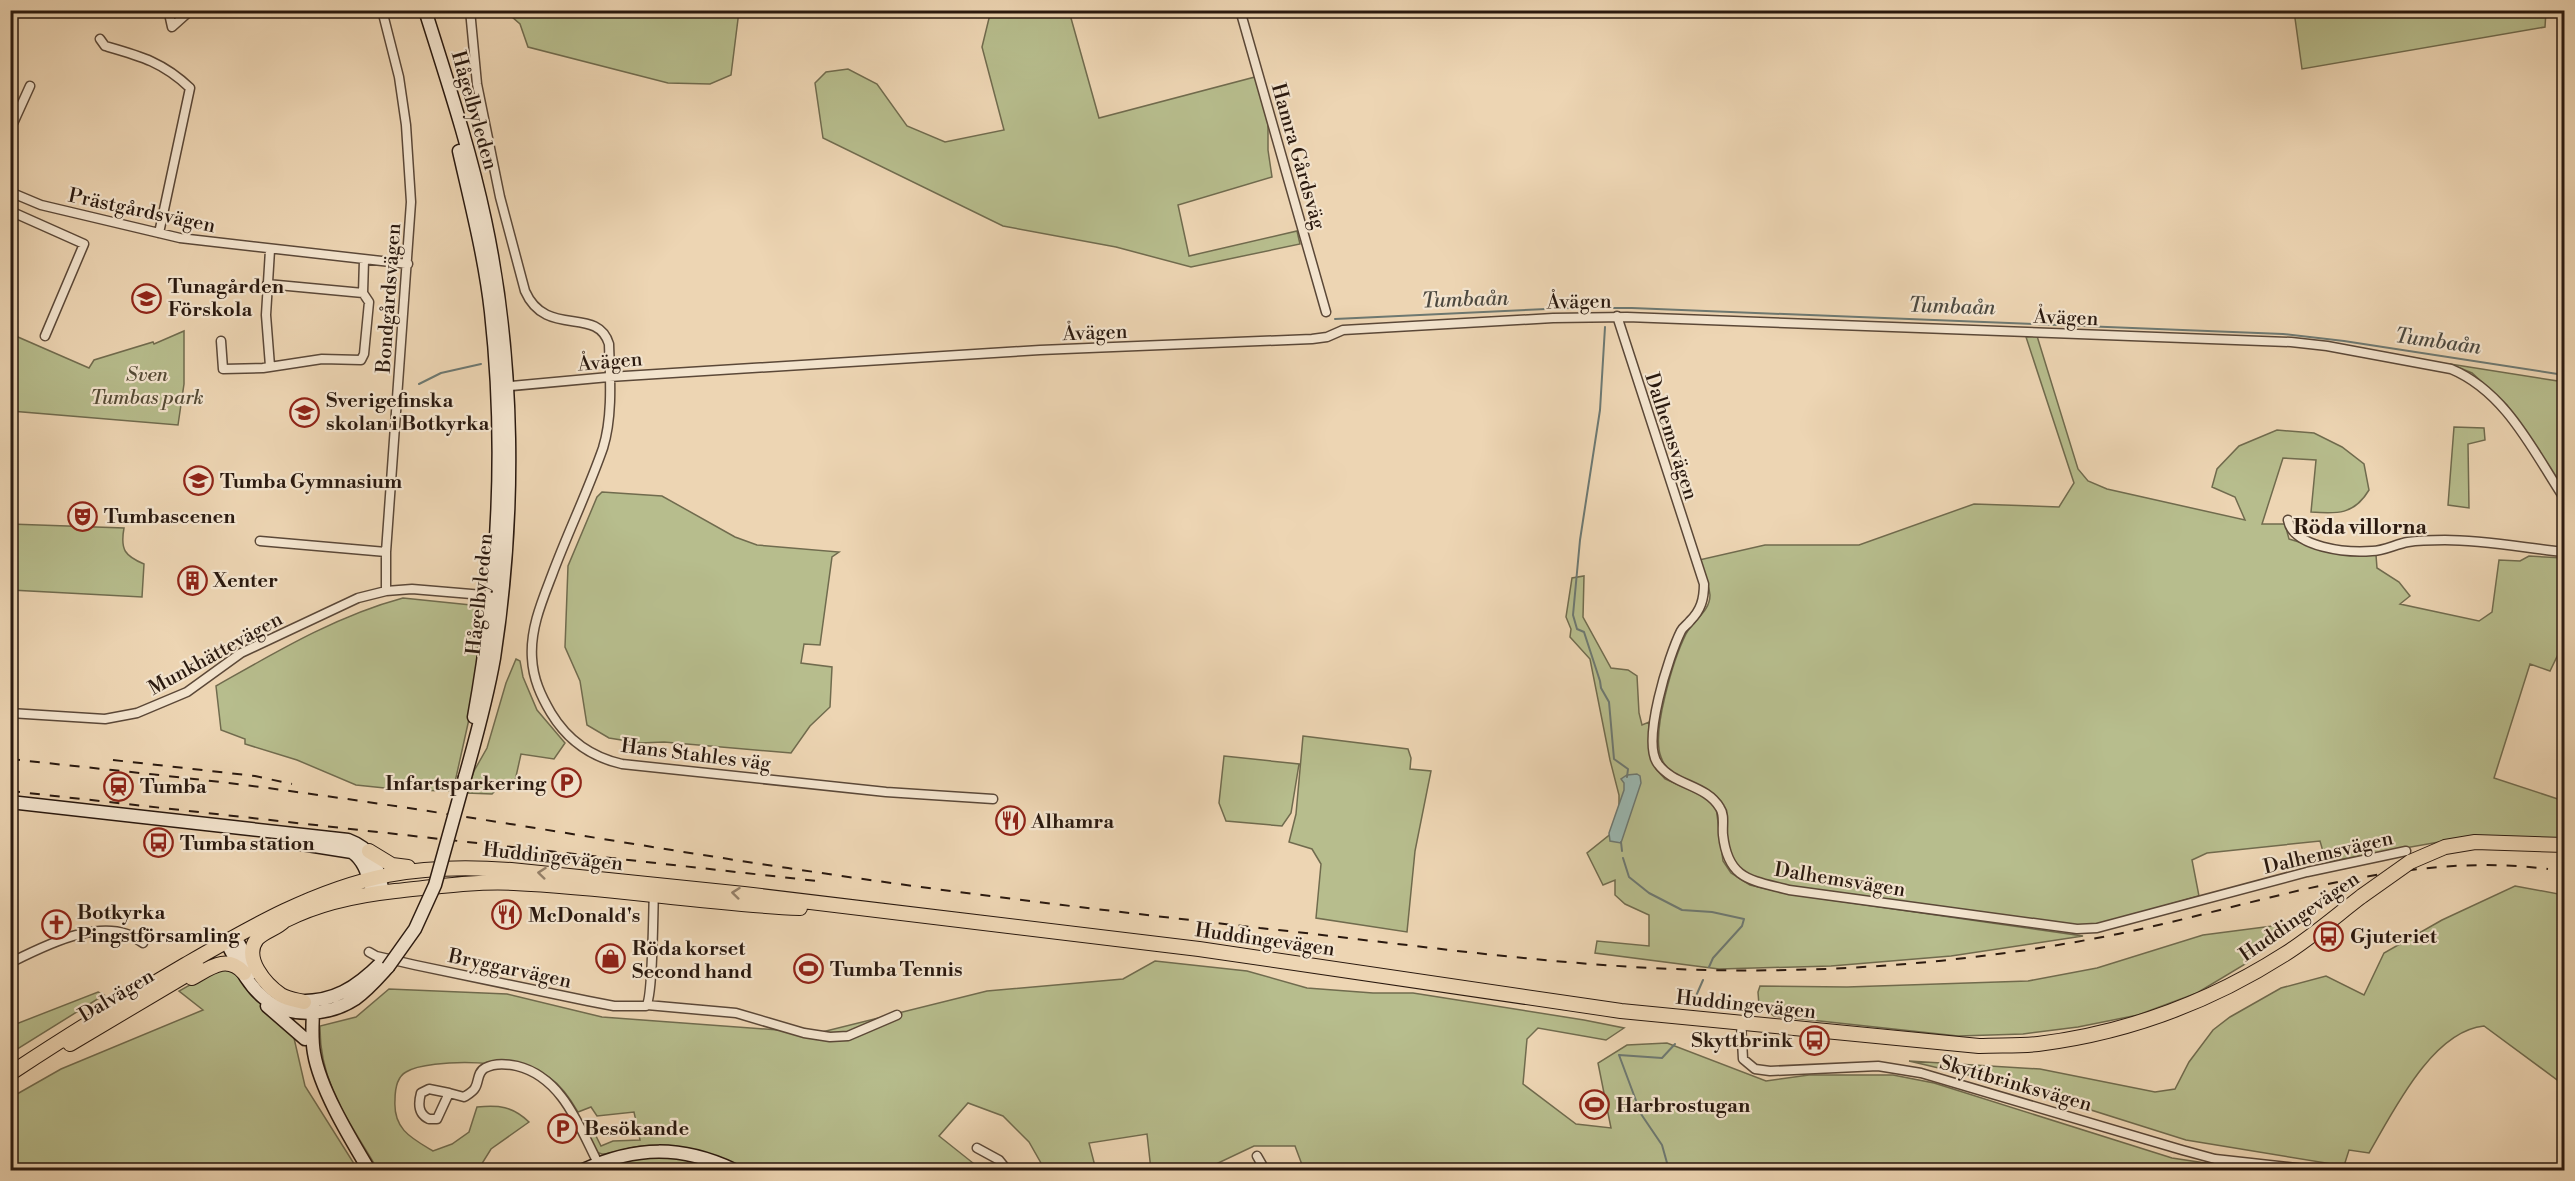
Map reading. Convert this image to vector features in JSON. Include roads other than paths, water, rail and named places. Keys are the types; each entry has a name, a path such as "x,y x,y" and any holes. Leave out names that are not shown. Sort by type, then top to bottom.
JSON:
{"main road":[{"name":"Hågelbyleden","path":"418,10 450,112 479,236 503,387"},
{"name":"Hågelbyleden","path":"308,1006 351,990 385,964 411,924 430,884 463,777 497,596 507,497 500,310 485,217 456,110 425,10"},
{"path":"10,802 348,840 392,865 428,869"},
{"path":"277,833 289,842 352,852 360,858 376,886"},
{"name":"Huddingevägen","path":"233,942 321,906 428,869 491,868 744,906 878,912 1199,949 1621,1011 1979,1046 2037,1044 2096,1034 2161,1016 2222,990 2288,953 2362,896 2408,856 2475,842 2565,845"},
{"path":"369,851 375,861 376,886"},
{"path":"345,886 357,874 357,860 352,852"},
{"name":"Huddingevägen","path":"12,1072 101,1014 318,895 345,886 513,883 654,891"},
{"path":"284,921 258,939 253,956 262,977 270,986 287,998 308,1006"},
{"path":"233,942 259,980 272,994 308,1006"},
{"path":"233,942 253,991 262,1002 305,1039"},
{"name":"Dalvägen","path":"12,1072 64,1048 111,1022 233,942"},
{"path":"111,1022 220,963 232,964 244,973 266,1000 288,1011 308,1006"},
{"path":"308,1006 306,1053 315,1082 329,1109 342,1124"},
{"path":"308,1006 317,1066 342,1124 369,1170"},
{"path":"583,1170 625,1154 657,1151 697,1156 734,1170"}],"street":[{"path":"170,18 172,27 191,10"},
{"name":"Bondgårdsvägen","path":"382,10 399,77 406,125 411,202 386,552 386,591"},
{"name":"Hans Stahles väg","path":"470,10 477,84 500,197 525,291 529,300 552,319 598,326 606,333 609,344 609,415 603,447 546,590 537,615 532,644 532,660 540,696 558,725 571,740 608,760 651,768 886,792 993,799"},
{"name":"Hamra Gårdsväg","path":"1240,10 1326,312"},
{"path":"100,39 105,46 160,64 174,72 190,88 159,233"},
{"path":"10,130 30,86"},
{"name":"Prästgårdsvägen","path":"10,192 41,205 159,233 270,249 408,264"},
{"path":"10,212 84,244 45,336"},
{"path":"270,249 267,284 270,366"},
{"path":"221,340 223,369 322,359 361,360 364,354 369,302 363,293 364,260"},
{"path":"267,284 363,293"},
{"name":"Åvägen","path":"503,387 609,377 1029,351 1312,339 1327,337 1344,330 1617,316 2291,342 2327,346 2451,369 2467,376 2485,388 2504,409 2565,498"},
{"name":"Dalhemsvägen","path":"1617,316 1704,584 1704,598 1700,608 1682,629 1665,670 1655,717 1653,748 1657,763 1676,780 1697,787 1713,797 1722,811 1727,856 1734,871 1753,881 1789,890 2078,929 2097,928 2307,872 2408,856"},
{"path":"2288,520 2298,538 2331,548 2352,551 2374,552 2408,542 2446,540 2565,552"},
{"path":"260,541 386,552"},
{"name":"Munkhättevägen","path":"10,712 105,719 137,713 187,692 241,653 358,598 386,591 412,589 497,596"},
{"path":"647,1005 652,990 651,935 654,891"},
{"path":"10,963 61,938 87,933 126,932 143,943"},
{"name":"Bryggarvägen","path":"369,952 376,956 415,965 614,1006 647,1005 736,1013 804,1034 830,1037 848,1036 897,1015"},
{"name":"Skyttbrinksvägen","path":"1741,1023 1743,1059 1755,1069 1770,1071 1878,1066 1921,1073 2182,1150 2215,1158 2314,1170"},
{"path":"449,1094 464,1097 475,1089 481,1071 491,1066 514,1065 535,1072 549,1080 561,1095 598,1163"},
{"path":"977,1148 999,1160 1006,1170"},
{"path":"1257,1156 1264,1170"}],"water":[{"path":"1627,775 1640,776 1641,783 1621,843 1610,841 1609,833 1624,790 1624,783 1621,779"}],"waterway":[{"name":"Tumbaån","path":"1335,319 1569,308 1632,308 2283,334 2344,341 2564,375"},
{"path":"1605,327 1600,410 1580,540 1573,615 1577,629 1584,632 1601,688 1609,702 1614,759 1628,769 1627,777"},
{"name":"Tumbaån","path":"419,384 441,373 481,364"},
{"path":"1621,842 1622,851"},
{"path":"1623,858 1629,877 1649,893 1682,910 1712,912 1744,919 1742,926 1713,958 1709,967"},
{"path":"1696,996 1703,980"},
{"path":"1669,1170 1662,1145 1641,1114 1619,1055 1662,1058 1675,1044"}],"railway":[{"path":"10,759 304,793 847,877 965,893 1484,954 1652,968 1811,969 1965,958 2118,934 2331,883 2385,874 2439,867 2493,865 2548,869"},
{"path":"113,760 255,776 292,784"},
{"path":"10,791 817,881"}],"place":[{"name":"Tunagården Förskola","path":"147,298"},
{"name":"Sverigefinska skolan i Botkyrka","path":"305,412"},
{"name":"Tumba Gymnasium","path":"199,481"},
{"name":"Tumbascenen","path":"83,516"},
{"name":"Xenter","path":"192,580"},
{"name":"Infartsparkering","path":"567,783"},
{"name":"Tumba","path":"119,786"},
{"name":"Alhamra","path":"1010,821"},
{"name":"Tumba station","path":"159,843"},
{"name":"McDonald's","path":"507,915"},
{"name":"Botkyrka Pingstförsamling","path":"56,924"},
{"name":"Gjuteriet","path":"2329,936"},
{"name":"Röda korset Second hand","path":"611,959"},
{"name":"Tumba Tennis","path":"809,969"},
{"name":"Skyttbrink","path":"1814,1040"},
{"name":"Harbrostugan","path":"1595,1105"},
{"name":"Besökande","path":"563,1128"}],"district":[{"name":"Röda villorna","path":"2360,527"}],"park label":[{"name":"Sven Tumbas park","path":"147,386"}]}
